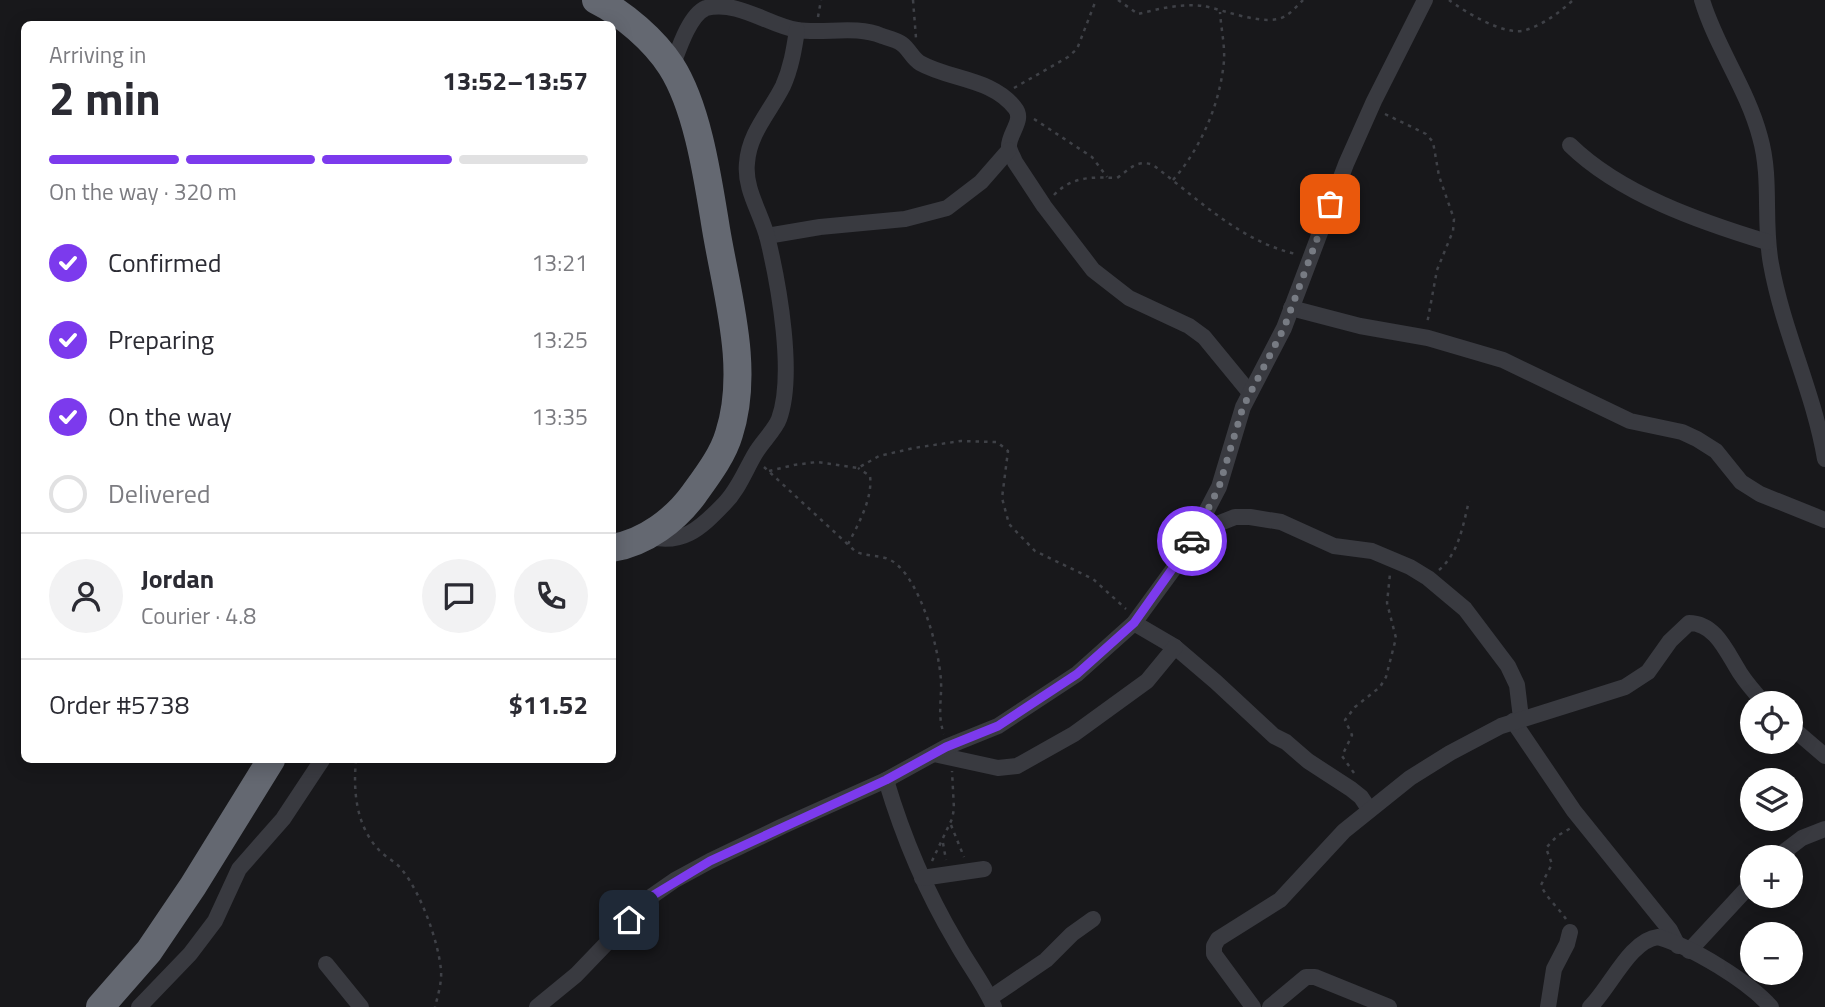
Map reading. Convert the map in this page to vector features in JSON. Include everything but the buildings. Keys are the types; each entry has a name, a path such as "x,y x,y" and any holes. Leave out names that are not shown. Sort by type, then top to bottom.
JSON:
{"highway":[{"path":"596,0 611,7 648,38 672,67 691,113 707,177 733,328 738,378 729,436 687,505 646,536 616,548"},
{"path":"100,1007 149,951 269,763"}],"street":[{"path":"537,1007 576,975 652,896 675,880 771,831 998,726 1077,674 1136,620 1183,556 1219,487 1231,442 1250,393 1284,328 1346,164 1425,0"},
{"path":"1702,0 1741,85 1761,138 1768,178 1767,242 1782,314 1817,422 1825,459"},
{"path":"672,67 682,38 696,16 704,9 734,7 797,30 879,34 902,43 918,62 966,78 998,93 1013,105 1018,114 1009,150 981,182 947,208 905,219 820,227 767,236"},
{"path":"646,536 664,541 696,529 730,498 777,423 783,397 783,322 767,236 752,197 746,165 751,142 783,86 792,64 797,30"},
{"path":"1570,145 1585,160 1656,201 1724,229 1767,242"},
{"path":"1009,150 1078,253 1104,281 1129,298 1189,326 1203,337 1250,393"},
{"path":"1292,308 1360,326 1424,337 1503,360 1630,421 1682,432 1716,452 1741,482 1760,494 1825,520"},
{"path":"1197,532 1235,517 1281,522 1334,546 1372,551 1391,558 1428,578 1465,609 1508,666 1517,685 1517,720 1538,761 1683,948"},
{"path":"1136,620 1175,647 1274,736 1286,742 1365,803"},
{"path":"1252,1007 1214,954 1214,946 1218,939 1280,900 1365,803 1482,735 1517,720 1625,687 1648,672 1670,640 1689,623 1699,623 1709,629 1754,691"},
{"path":"944,753 998,768 1009,768 1027,761 1074,734 1147,681 1175,647"},
{"path":"1803,737 1825,756"},
{"path":"139,1007 190,954 215,921 239,869 283,819 320,763"},
{"path":"886,780 902,833 956,943 992,1002 1093,919"},
{"path":"1793,845 1802,838 1825,829"},
{"path":"924,878 984,869"},
{"path":"1683,948 1740,894"},
{"path":"1548,1007 1554,969 1570,932"},
{"path":"1590,1007 1642,943 1658,937 1744,983 1771,1007"},
{"path":"326,964 361,1007"},
{"path":"1270,1007 1306,977 1314,977 1388,1007"}],"path":[{"path":"913,0 918,62"},
{"path":"998,93 1019,86 1068,57 1077,48 1096,0"},
{"path":"1118,0 1138,14 1187,6 1208,7 1246,17 1280,18 1286,16 1303,0"},
{"path":"1449,0 1510,31 1525,31 1545,21 1573,0"},
{"path":"1172,180 1199,144 1214,103 1224,61 1220,12"},
{"path":"1371,108 1426,134 1433,142 1439,176 1454,219 1453,231 1437,270 1424,337"},
{"path":"1018,114 1045,124 1083,150 1107,177"},
{"path":"1044,206 1057,191 1076,179 1117,178 1138,162 1145,162 1203,205 1270,247 1310,256"},
{"path":"858,468 879,456 914,447 961,441 997,442 1008,452 1002,498 1009,524 1035,551 1093,579 1136,620"},
{"path":"754,456 847,545 860,554 884,557 894,562 904,571 922,600 938,658 941,681 940,723 954,809 951,824 924,878"},
{"path":"769,471 794,464 817,462 858,468 870,476 871,484 856,530 847,545"},
{"path":"1428,578 1443,566 1457,544 1462,534 1468,501"},
{"path":"1365,803 1354,773 1342,756 1352,735 1345,720 1355,707 1384,682 1396,645 1396,632 1388,615 1387,603 1391,558"},
{"path":"356,763 354,789 369,839 380,852 402,869 421,902 432,931 441,973 435,1007"},
{"path":"1570,932 1559,908 1541,885 1552,864 1546,848 1580,818"},
{"path":"951,824 967,871"},
{"path":"943,839 949,874"}],"way so far":[{"path":"1192,541 1219,487 1243,407 1284,328 1330,204"}],"route":[{"path":"629,920 652,896 710,861 886,780 946,747 998,726 1035,703 1077,674 1134,623 1192,541"}]}
